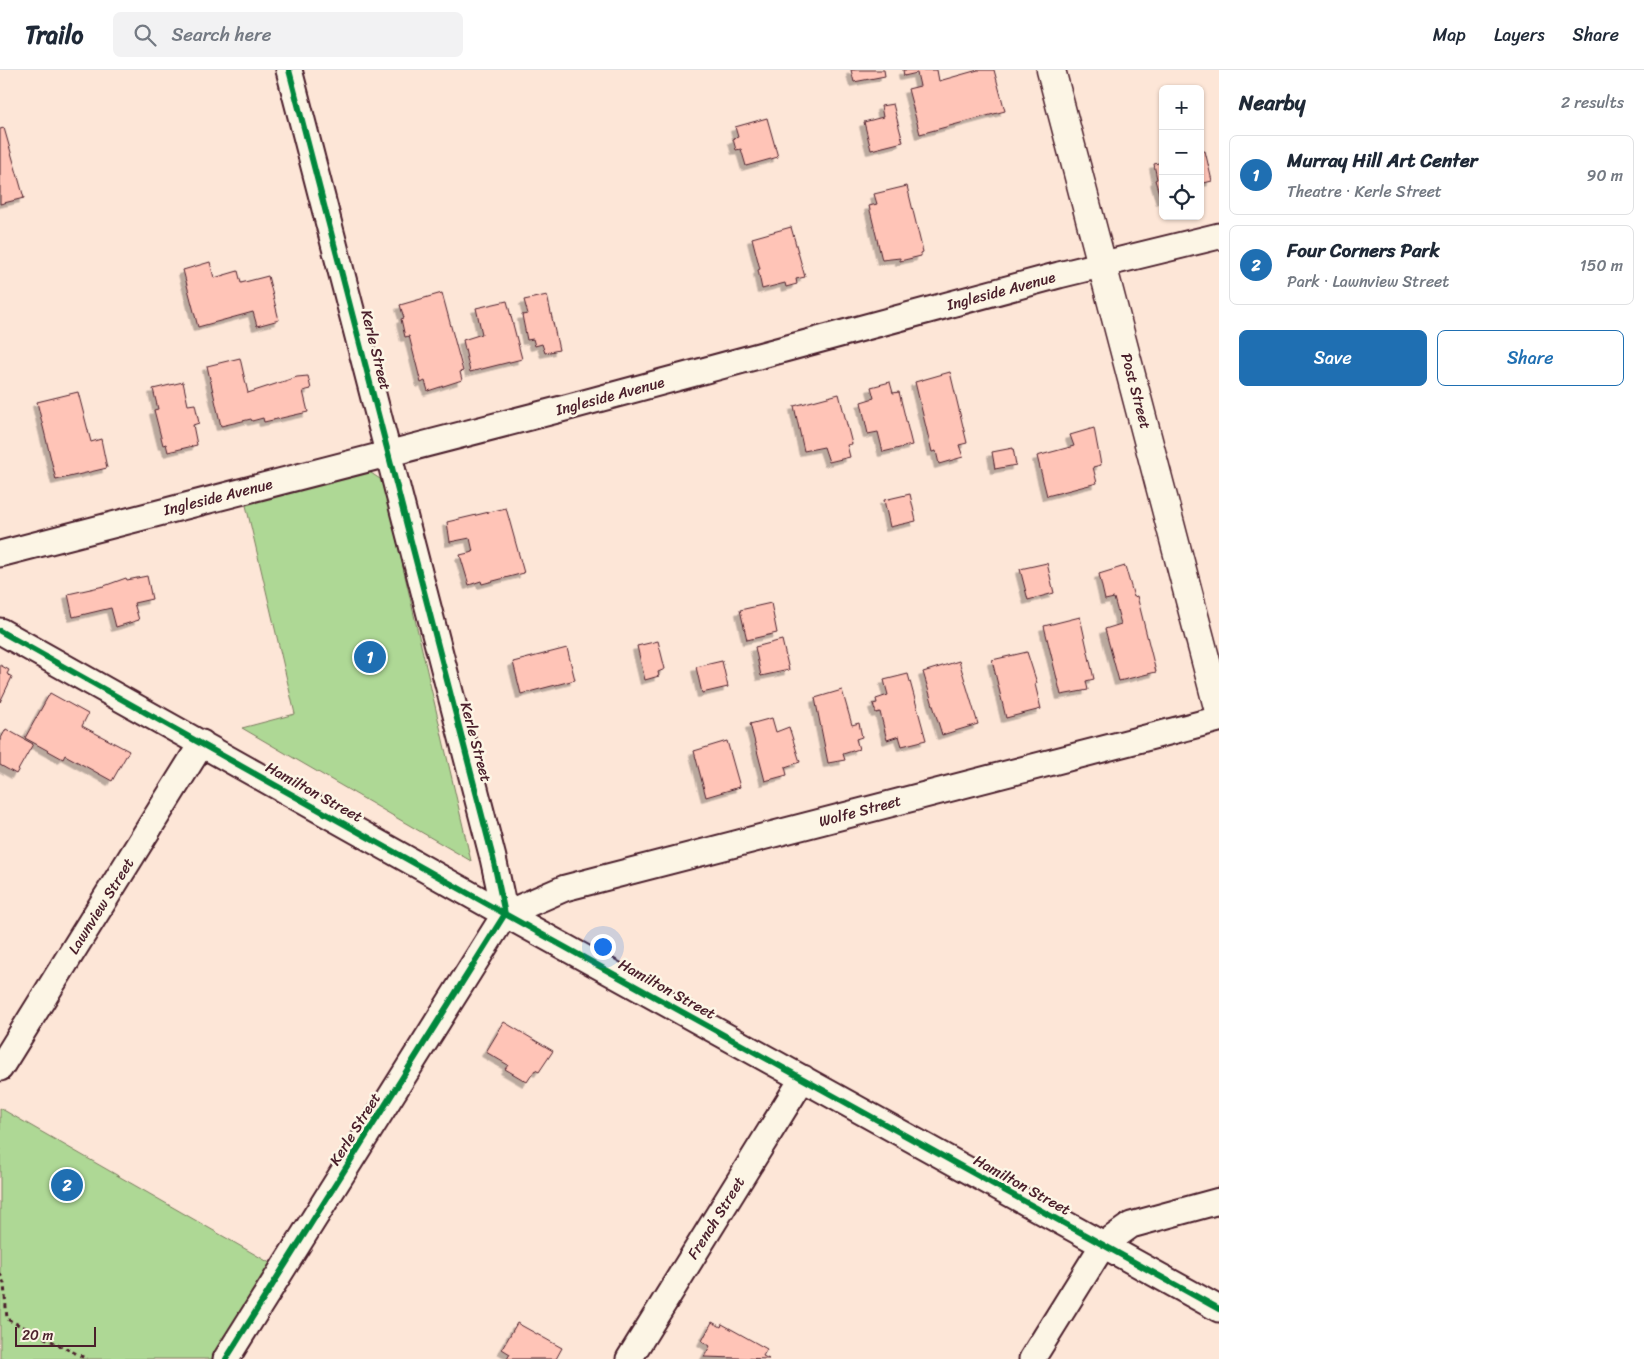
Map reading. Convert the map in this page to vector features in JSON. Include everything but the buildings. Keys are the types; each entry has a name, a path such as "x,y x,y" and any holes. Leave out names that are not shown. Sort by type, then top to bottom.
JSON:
{"main road":[{"name":"Post Street","path":"1051,70 1219,711"}],"street":[{"name":"Kerle Street","path":"226,1359 505,914 494,858 289,70"},
{"name":"Ingleside Avenue","path":"0,554 1219,236"},
{"name":"Hamilton Street","path":"0,631 505,914 1219,1309"},
{"name":"Wolfe Street","path":"505,914 565,888 1219,719"},
{"name":"Lawnview Street","path":"0,1068 202,743"},
{"name":"French Street","path":"629,1359 803,1078"},
{"path":"1032,1359 1103,1245 1131,1225 1219,1201"}],"path":[{"path":"0,1274 4,1284 7,1319 87,1359"}],"green space":[{"path":"365,469 383,481 471,861 242,728 295,714 245,501"},
{"path":"0,1108 282,1270 227,1359 0,1359"}],"cycle path":[{"path":"226,1359 505,914 493,858 289,70"},
{"path":"0,631 505,914 1219,1309"}],"place":[{"name":"Murray Hill Art Center","path":"370,657"},
{"name":"Four Corners Park","path":"67,1185"}]}
